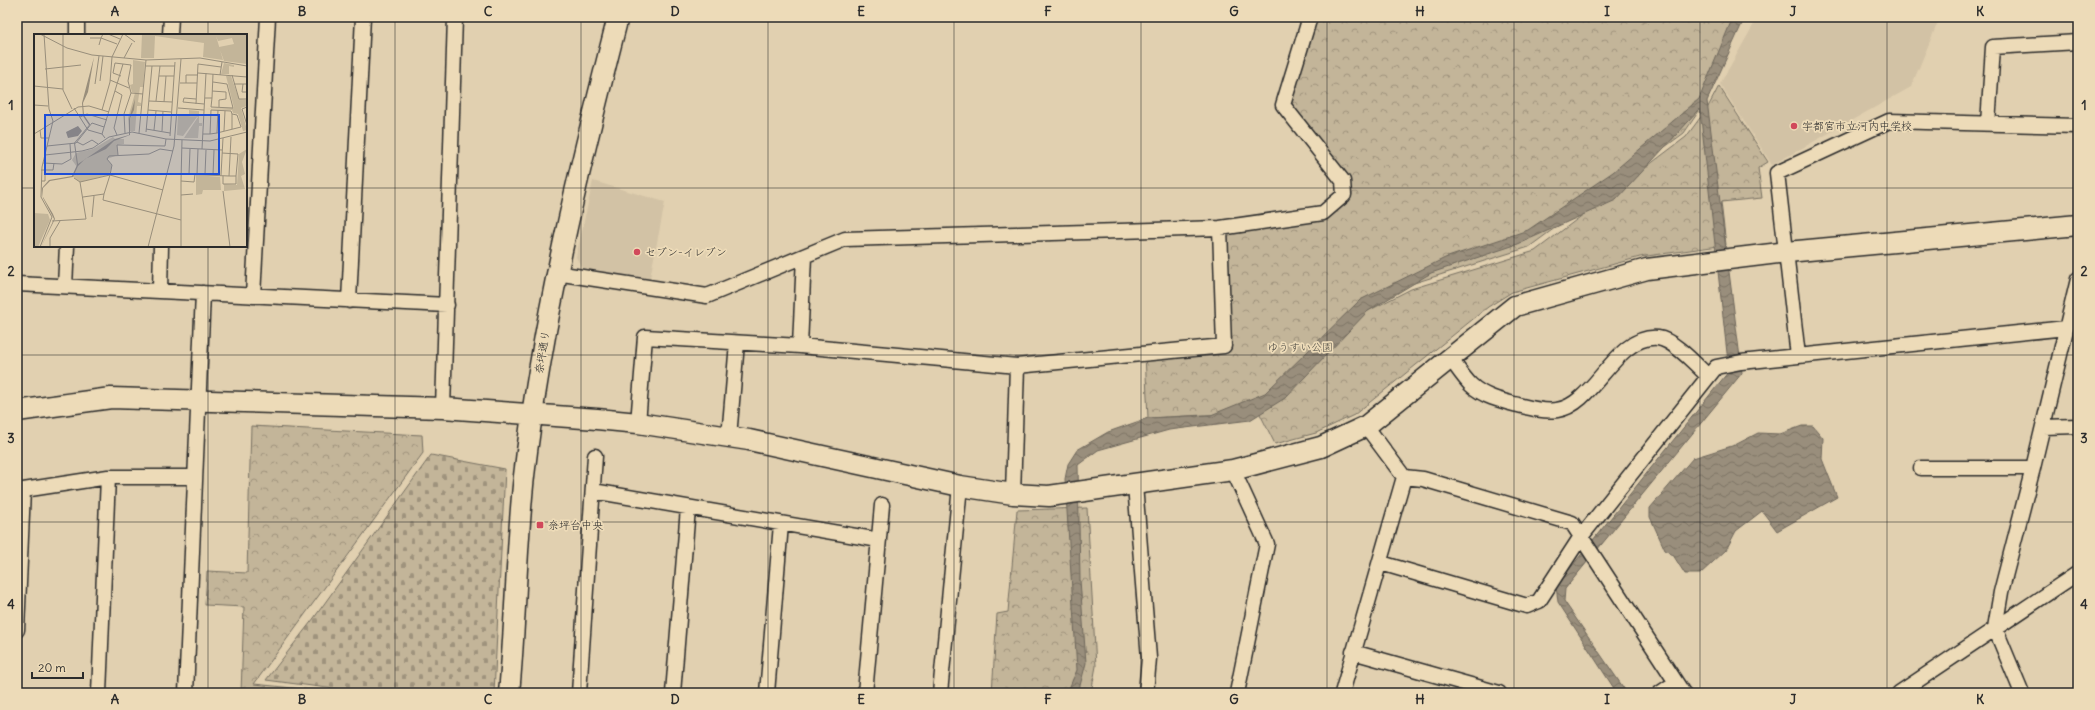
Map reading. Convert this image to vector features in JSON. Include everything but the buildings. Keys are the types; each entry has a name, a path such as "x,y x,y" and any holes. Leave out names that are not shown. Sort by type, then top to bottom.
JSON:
{"street":[{"path":"77,17 77,34"},
{"path":"170,34 171,17"},
{"path":"253,296 268,17"},
{"path":"349,301 363,17"},
{"path":"444,408 455,17"},
{"name":"奈坪通り","path":"508,693 514,632 524,477 533,414 556,273 581,159 618,17"},
{"path":"556,273 707,296 845,239 1220,228 1323,213 1344,195 1343,181 1283,105 1310,17"},
{"path":"1988,124 1993,47 2078,42"},
{"path":"1798,356 1777,173 1889,121 2078,126"},
{"path":"17,412 111,398 444,408 533,414 638,423 729,437 960,486 1013,494 1049,496 1233,470 1321,447 1366,426 1515,306 1647,269 1787,252 2078,225"},
{"path":"638,423 645,337 800,346 1017,366 1224,346 1220,228"},
{"path":"65,286 67,247"},
{"path":"160,291 161,247"},
{"path":"800,346 804,256"},
{"path":"2022,693 1995,628 2001,592 2033,468 2078,279"},
{"path":"17,284 447,306"},
{"path":"186,693 203,293"},
{"path":"1381,563 1527,606 1539,601 1586,547 1708,376 1716,367 1735,363 2066,328"},
{"path":"1450,358 1471,385 1494,399 1533,409 1558,410 1578,400 1624,351 1641,341 1657,338 1669,341 1708,376"},
{"path":"729,437 736,343"},
{"path":"1013,494 1017,366"},
{"path":"1366,426 1404,477 1422,479 1572,524 1679,688 1660,693"},
{"path":"2043,427 2078,426"},
{"path":"579,693 595,456"},
{"path":"1921,468 2033,468"},
{"path":"1233,470 1267,544 1237,693"},
{"path":"17,630 20,490 108,477 195,477"},
{"path":"99,693 108,477"},
{"path":"1342,693 1353,652 1381,563 1404,477"},
{"path":"1134,485 1149,658 1146,693"},
{"path":"940,693 960,486"},
{"path":"593,491 879,540"},
{"path":"864,693 882,505"},
{"path":"674,693 688,508"},
{"path":"767,693 780,524"},
{"path":"1899,693 2078,573"},
{"path":"1353,652 1499,693"}],"shaded area":[{"name":"宇都宮市立河内中学校","path":"1758,17 1940,17 1911,87 1772,165 1720,84"},
{"path":"593,181 665,202 649,283 583,270 576,257"}],"green space":[{"name":"ゆうすい公園","path":"1310,17 1744,17 1703,105 1684,133 1529,247 1360,300 1368,311 1411,289 1535,251 1686,137 1708,107 1719,86 1768,162 1758,168 1762,198 1721,202 1726,245 1640,257 1512,292 1488,307 1354,415 1316,433 1275,444 1259,412 1148,418 1145,354 1224,346 1220,228 1309,214 1344,195 1283,105"},
{"path":"251,426 422,435 423,453 254,684 342,693 241,693 244,607 205,605 207,571 247,573"},
{"path":"431,455 505,469 494,693 366,693 266,680 314,618"},
{"path":"1087,508 1096,666 1091,693 992,693 997,614 1008,612 1017,510"}],"water":[{"path":"1733,17 1745,17 1707,101 1742,373 1565,589 1564,601 1627,693 1617,693 1558,602 1556,586 1729,371 1700,109 1616,200 1518,244 1431,273 1368,311 1285,398 1250,420 1169,430 1098,450 1078,465 1080,580 1086,663 1078,693 1067,693 1077,670 1065,479 1068,464 1077,450 1108,432 1148,418 1211,415 1265,393 1360,300 1445,258 1528,230 1613,172 1699,99"},
{"path":"1802,426 1813,426 1823,438 1822,459 1837,497 1777,531 1762,511 1736,531 1726,550 1700,574 1685,574 1673,555 1665,550 1650,517 1650,508 1693,458 1735,445 1758,433 1780,434"}],"place":[{"name":"宇都宮市立河内中学校","path":"1794,126"},
{"name":"セブン-イレブン","path":"637,252"},
{"name":"奈坪台中央","path":"540,525"}]}
